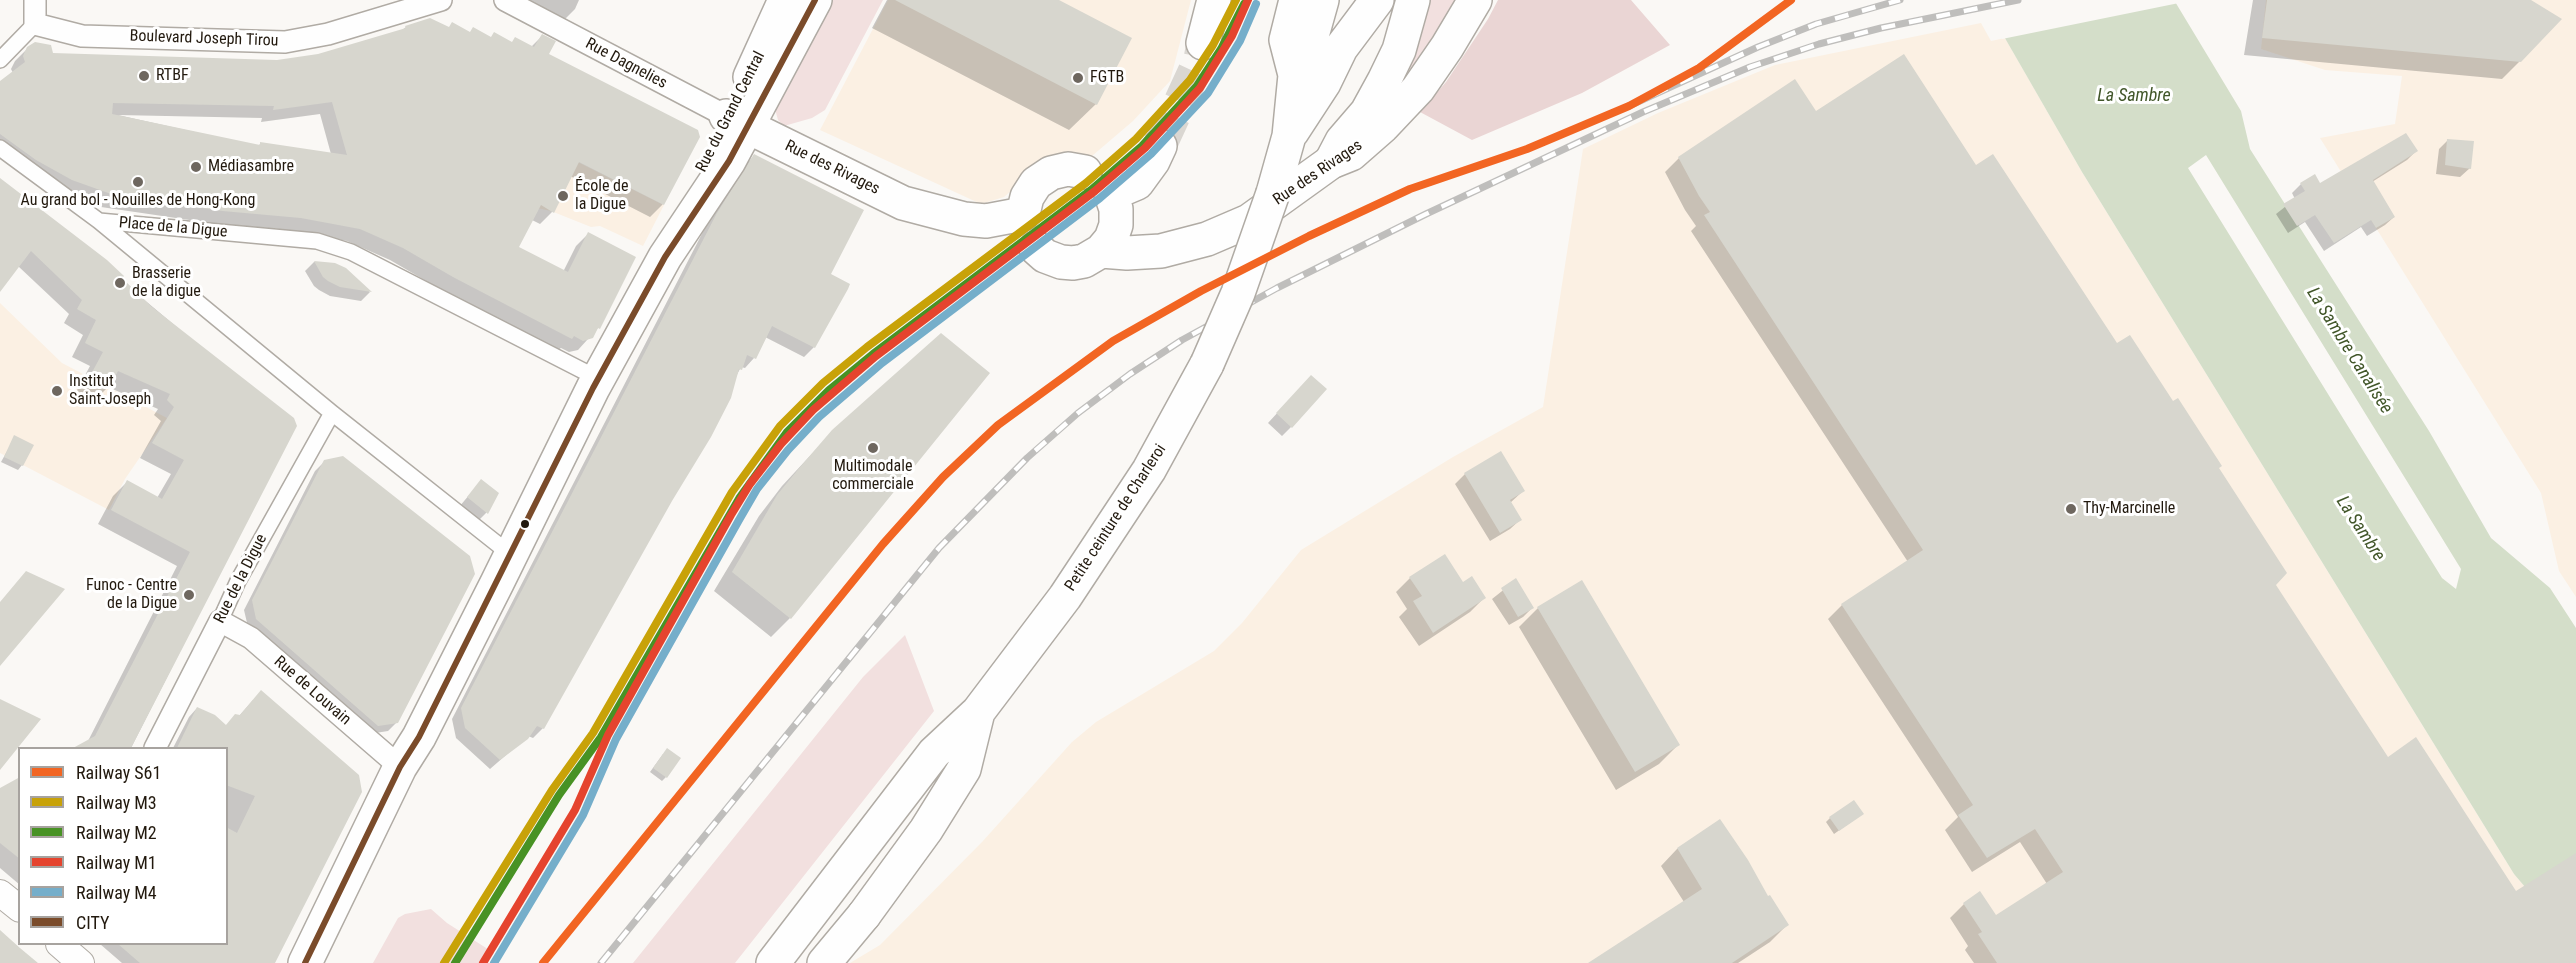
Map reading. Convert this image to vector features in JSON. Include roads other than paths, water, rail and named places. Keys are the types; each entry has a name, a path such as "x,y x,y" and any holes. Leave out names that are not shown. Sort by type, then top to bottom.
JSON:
{"main road":[{"name":"Rue du Grand Central","path":"305,963 400,767 418,737 599,379 665,257 725,167 749,79 785,0"},
{"name":"Rue du Grand Central","path":"737,121 815,0"},
{"path":"1203,43 1214,0"},
{"path":"1295,75 1286,40 1296,0"},
{"name":"Petite ceinture de Charleroi","path":"773,963 934,753 978,712 1065,597 1149,470 1207,364 1238,292 1274,193 1289,136 1295,75 1310,43 1322,0"},
{"path":"1289,136 1324,83 1341,48 1377,0"},
{"path":"1331,162 1342,141 1367,112 1384,81 1399,50 1413,0"},
{"name":"Rue des Rivages","path":"1101,251 1127,253 1161,250 1207,239 1249,221 1331,162 1351,154 1383,126 1418,89 1475,0"},
{"name":"Rue des Rivages","path":"737,121 903,203 964,219 986,221 1023,214 1027,197 1036,183 1051,173 1068,169 1085,172"},
{"path":"1036,248 1045,256 1072,263 1084,261 1101,251 1111,239 1116,225 1116,209 1111,194 1137,183 1153,161 1160,146"},
{"path":"824,963 864,915 926,830 964,769 978,712"}],"street":[{"path":"0,60 35,24 34,0"},
{"name":"Boulevard Joseph Tirou","path":"35,24 82,36 285,42 328,34 441,0"},
{"name":"Rue Dagnelies","path":"505,0 737,121"},
{"path":"0,148 99,221"},
{"name":"Place de la Digue","path":"99,221 317,241 336,247 351,252 599,379"},
{"name":"Place de la Digue","path":"99,221 332,413 510,554"},
{"name":"Rue de la Digue","path":"156,747 238,581 332,413"},
{"name":"Rue de Louvain","path":"220,621 251,638 400,767"},
{"path":"0,893 18,907"},
{"path":"60,945 81,963"}],"water":[{"path":"1983,0 2174,0 2241,111 2250,149 2429,431 2491,538 2550,588 2576,628 2576,947 2514,874 2082,172","holes":["2206,155 2461,569 2456,589 2442,578 2188,168"]}],"tunnel":[{"path":"1160,146 1200,59 1203,43"}],"railway":[{"path":"1629,106 1758,47 1816,24 1900,0"},
{"path":"601,963 939,548 1027,458 1078,413 1130,374 1182,340 1277,288 1426,214 1643,112 1750,67 1819,44 1881,28 2018,0"}],"rail line":[{"name":"M3","path":"444,963 552,790 593,733 732,492 780,426 823,383 867,347 1086,183 1136,139 1190,80 1213,45 1236,0"},
{"name":"M1","path":"483,963 575,810 608,735 731,515 750,484 781,444 813,410 876,356 1095,191 1145,148 1200,88 1232,36 1248,0"},
{"name":"S61","path":"543,963 883,544 943,477 998,425 1113,341 1201,291 1309,236 1410,189 1527,149 1629,106 1699,68 1791,0"},
{"name":"M2","path":"455,963 559,795 601,737 740,497 787,432 829,390 873,354 1091,190 1142,146 1197,86 1221,49 1244,4"},
{"name":"M4","path":"494,963 583,815 616,739 757,489 788,450 819,417 882,363 1100,198 1151,154 1208,93 1240,41 1256,4"}],"place":[{"name":"RTBF","path":"144,76"},
{"name":"FGTB","path":"1078,78"},
{"name":"Médiasambre","path":"196,167"},
{"name":"Au grand bol - Nouilles de Hong-Kong","path":"138,182"},
{"name":"École de la Digue","path":"563,196"},
{"name":"Brasserie de la digue","path":"120,283"},
{"name":"Institut Saint-Joseph","path":"57,391"},
{"name":"Multimodale commerciale","path":"873,448"},
{"name":"Thy-Marcinelle","path":"2071,509"},
{"name":"Funoc - Centre de la Digue","path":"189,595"}],"water label":[{"name":"La Sambre","path":"2134,96"},
{"name":"La Sambre Canalisée","path":"2349,351"},
{"name":"La Sambre","path":"2360,529"}]}
